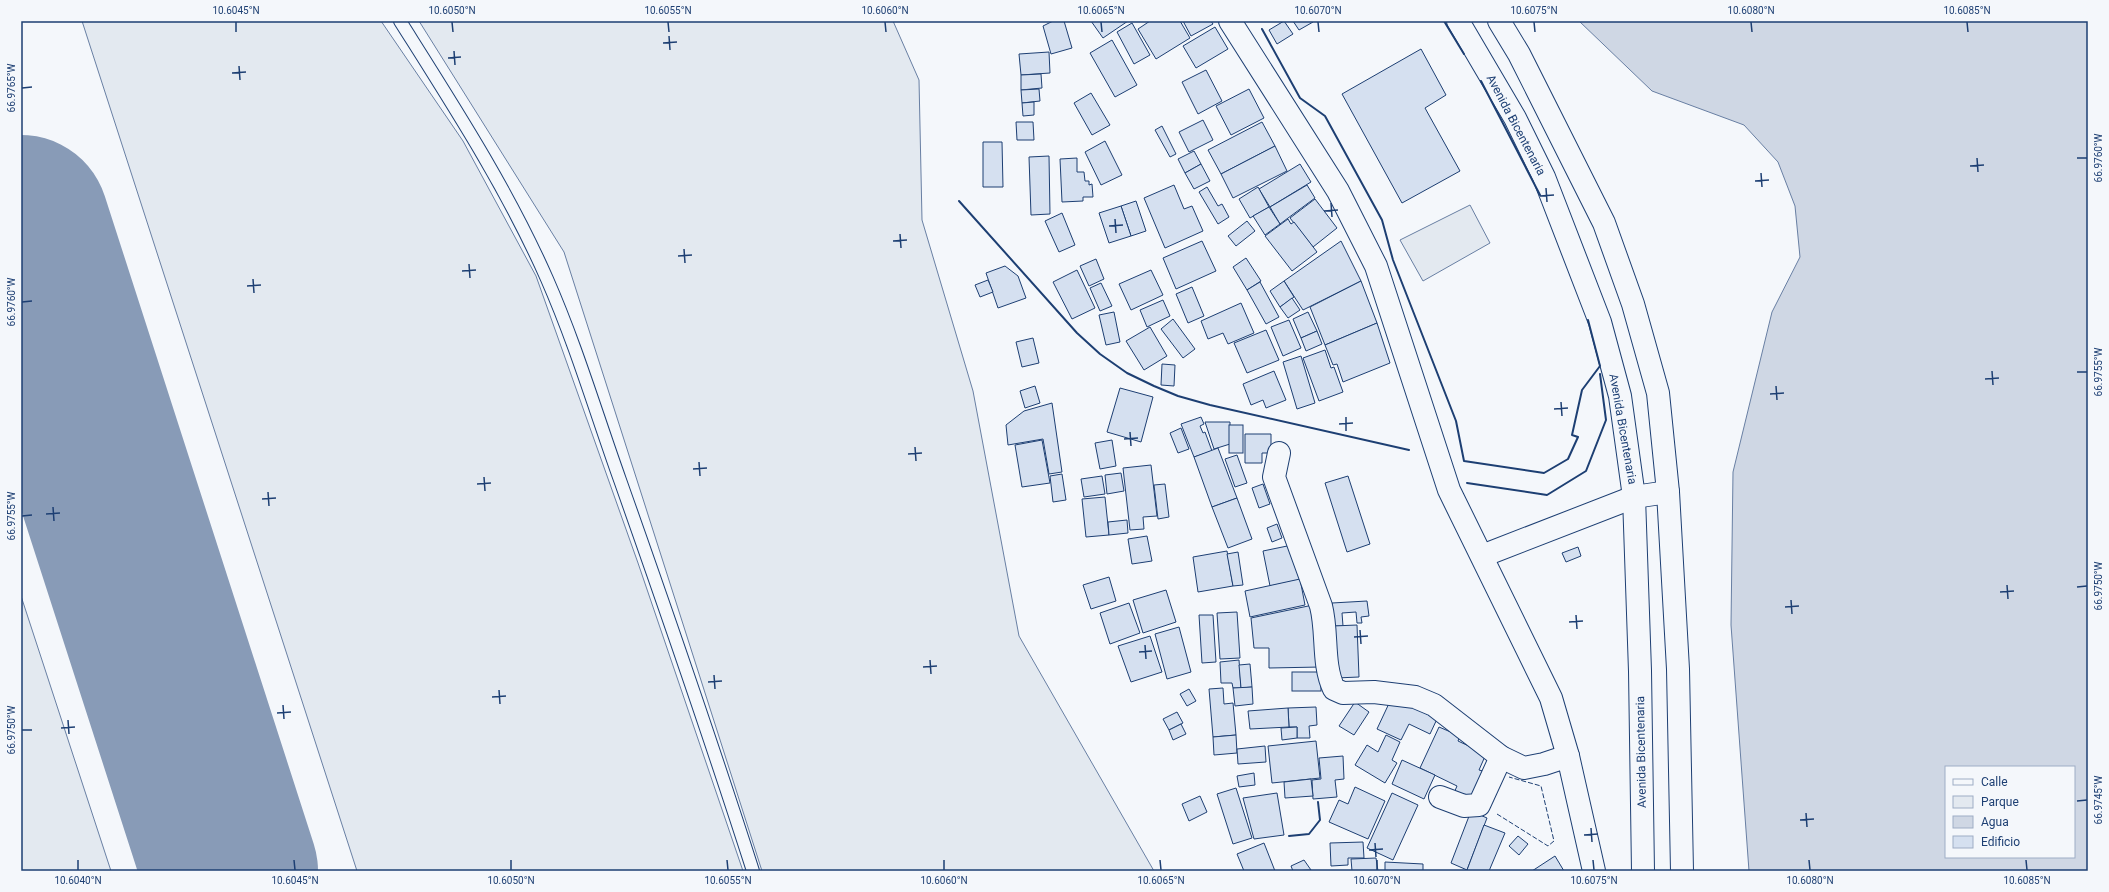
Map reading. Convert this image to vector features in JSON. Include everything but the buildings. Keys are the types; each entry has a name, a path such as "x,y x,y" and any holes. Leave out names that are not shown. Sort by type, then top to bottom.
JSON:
{"street":[{"path":"1230,21 1338,191 1376,266 1449,490 1550,698 1568,756 1594,871"},
{"name":"Avenida Bicentenaria","path":"1458,21 1515,118 1544,177 1579,264 1600,322 1620,396 1634,497 1640,671 1643,871"},
{"path":"1499,21 1519,54 1604,223 1633,304 1658,393 1668,492 1678,669 1682,871"},
{"path":"1279,453 1274,477 1321,606 1325,622 1329,679 1334,689 1343,693 1374,692 1415,697 1434,705 1501,757 1524,768 1544,764 1568,756"},
{"path":"1482,556 1634,497 1668,492"},
{"path":"1440,796 1464,806 1479,804 1501,757"}],"lane":[{"path":"400,21 470,132 509,202 546,277 575,346 752,871"}],"green space":[{"path":"82,21 381,21 463,141 536,276 638,563 743,871 357,871"},
{"path":"419,21 893,21 919,80 922,220 973,391 1019,636 1154,871 762,871 564,252"},
{"path":"1470,205 1490,243 1423,281 1400,240"},
{"path":"21,596 111,871 21,871"}],"water":[{"path":"1579,21 2088,21 2088,871 1749,871 1731,625 1733,472 1772,312 1800,257 1795,206 1778,162 1744,125 1652,91"}],"runway":[{"path":"21,223 230,871"}],"fence":[{"path":"1497,814 1548,846 1554,841 1541,786 1509,777"}],"wall":[{"path":"1444,21 1464,54"},
{"path":"1262,29 1300,98 1325,116 1382,220 1393,260 1456,421 1464,461 1544,473 1568,459 1578,437 1572,435 1582,390 1600,366 1588,320"},
{"path":"1481,81 1540,195"},
{"path":"959,201 1077,333 1100,354 1127,373 1178,396 1210,405 1409,450"},
{"path":"1467,483 1547,495 1586,471 1606,420 1600,374"},
{"path":"1289,836 1309,834 1320,820 1318,802"}]}
